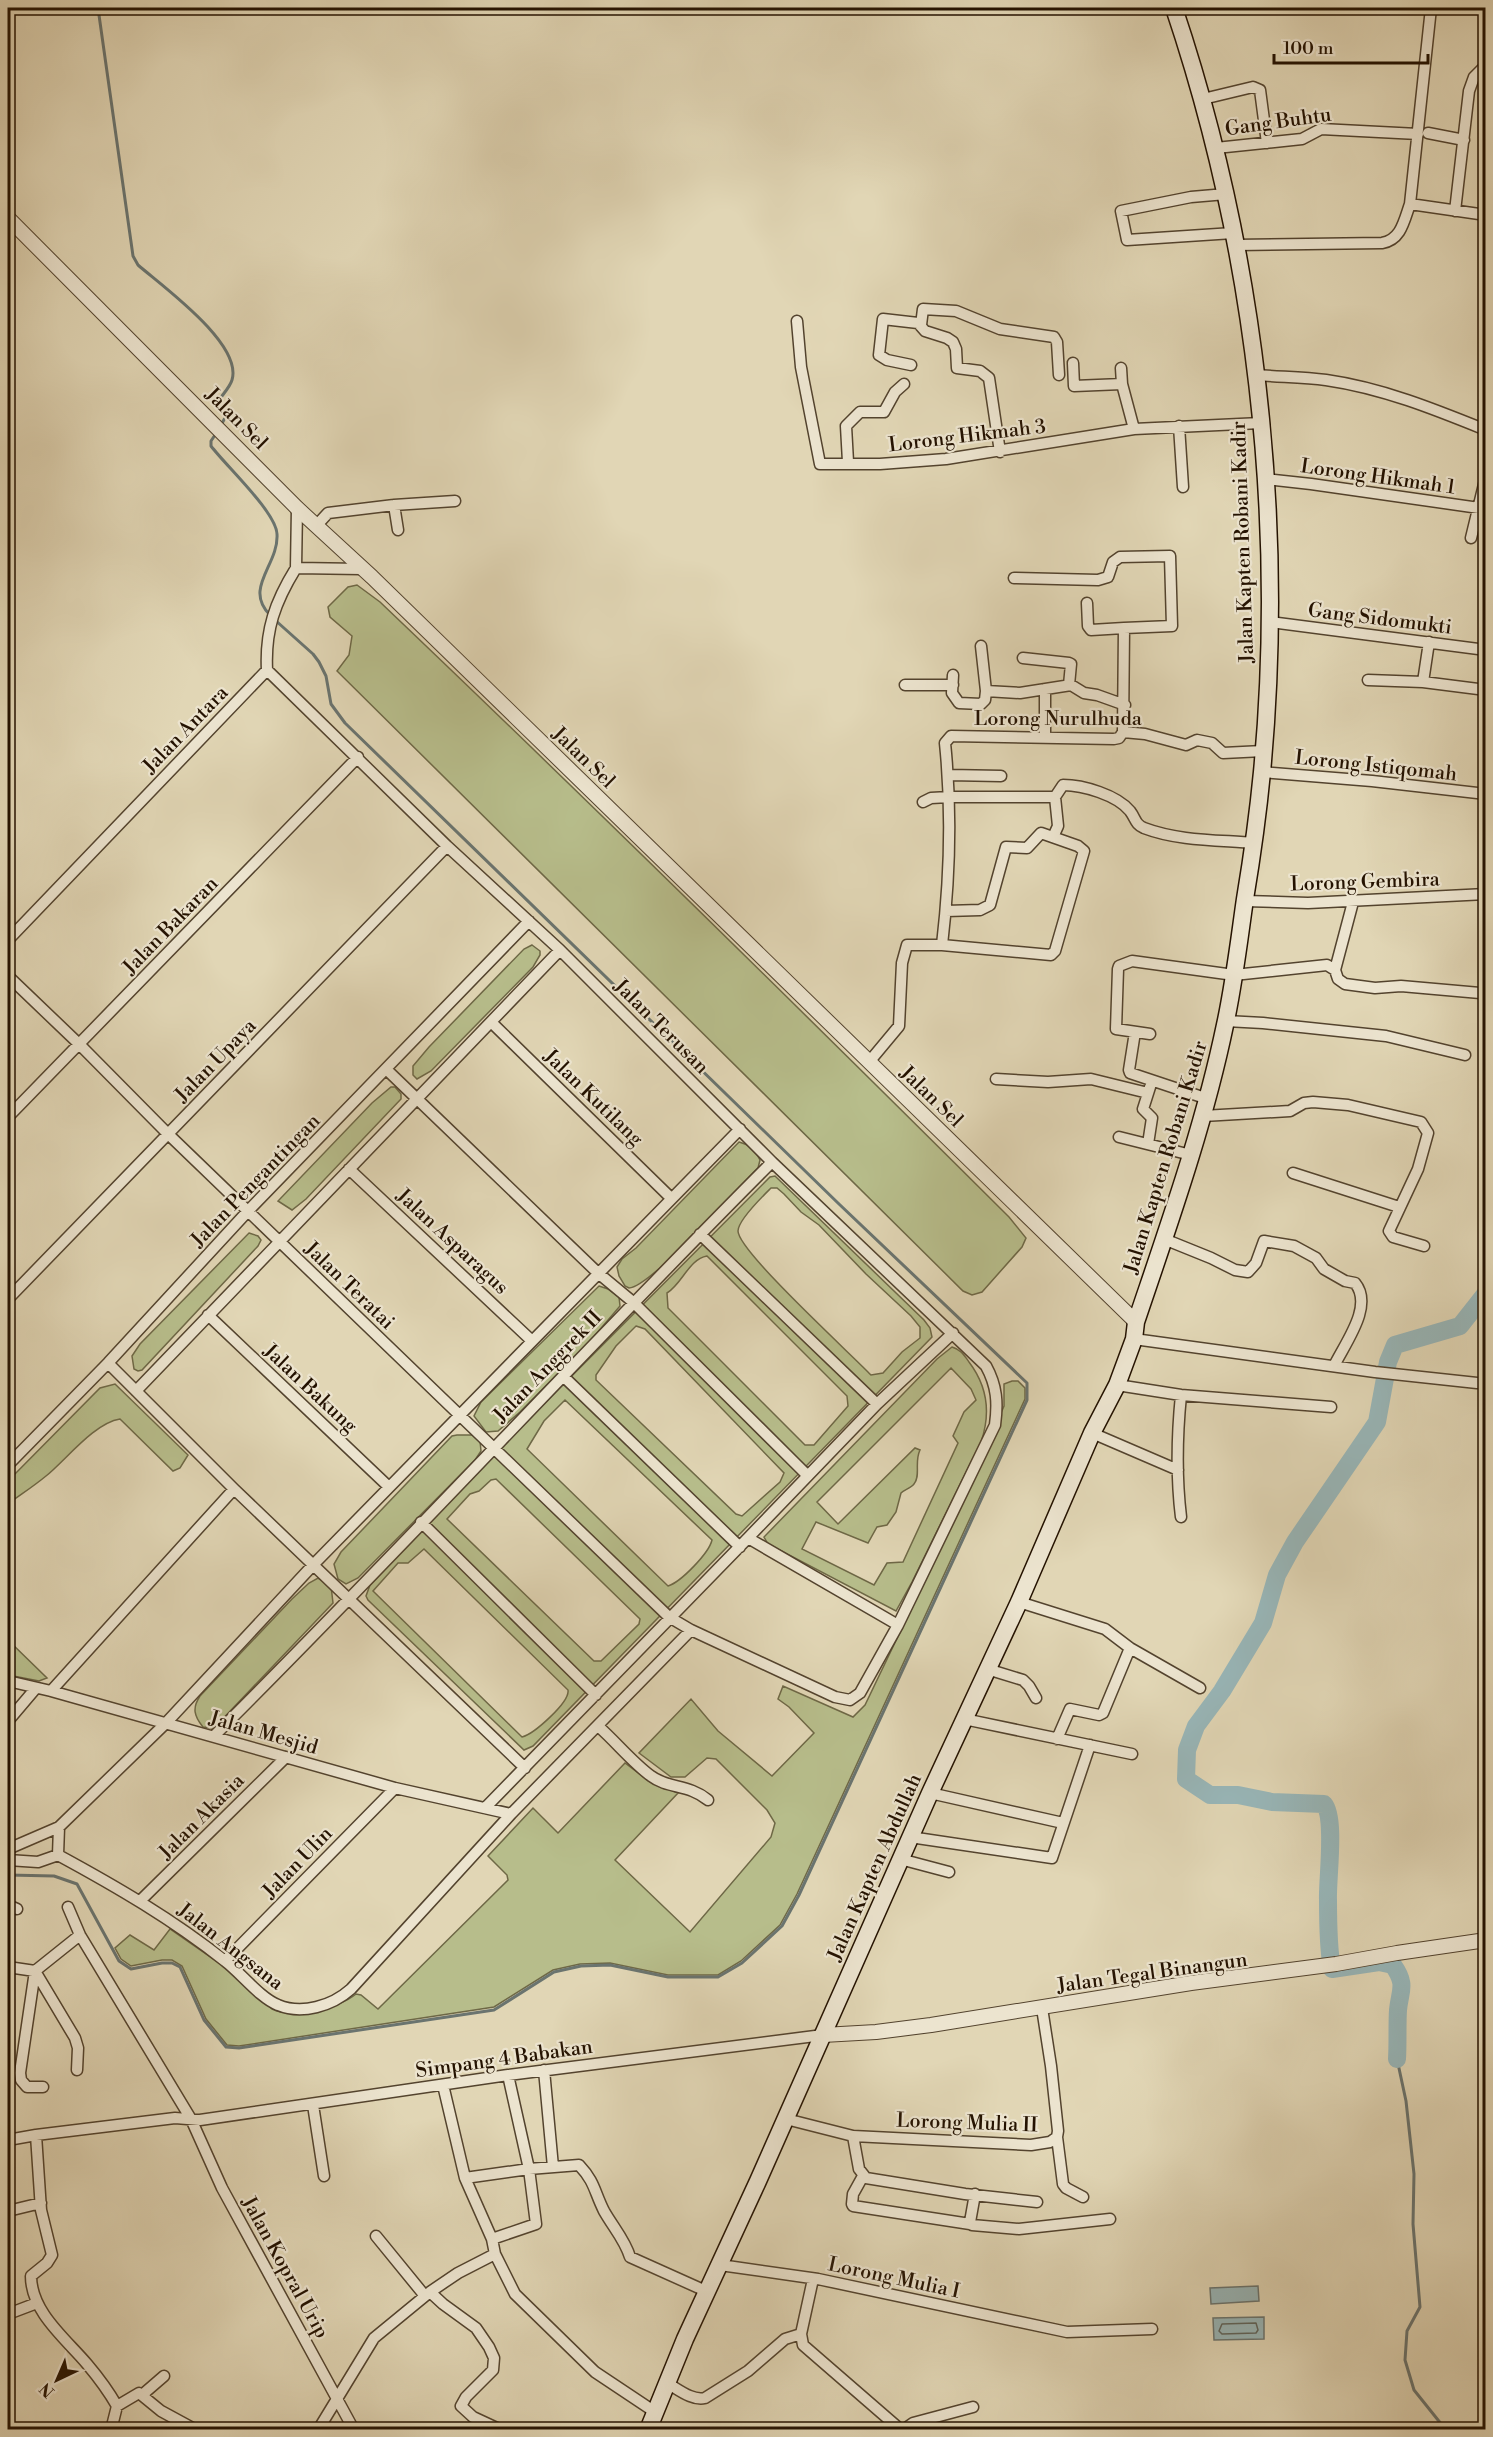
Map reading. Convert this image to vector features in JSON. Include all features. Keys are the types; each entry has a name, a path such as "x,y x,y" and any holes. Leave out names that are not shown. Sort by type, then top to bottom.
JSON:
{"main road":[{"name":"Jalan Kapten Robani Kadir","path":"1136,1322 1203,1116 1226,1021 1254,843 1262,772 1270,622 1257,375 1235,239 1216,148 1174,8"},
{"name":"Jalan Kapten Abdullah","path":"649,2429 666,2383 786,2119 900,1859 1019,1602 1092,1433 1117,1385 1134,1339 1136,1322"}],"street":[{"path":"1226,194 1191,197 1121,211 1127,240 1390,241 1398,234 1410,204 1423,134 1431,8"},
{"path":"1455,211 1469,91 1474,77 1483,68"},
{"path":"1203,99 1253,87 1260,90 1267,143"},
{"name":"Gang Buhtu","path":"1216,148 1302,139 1321,129 1423,134 1464,140"},
{"path":"1410,204 1485,215"},
{"name":"Jalan Sel","path":"8,218 297,508 1136,1322"},
{"path":"921,325 923,309 945,309 966,314 1000,328 1054,337 1057,342 1059,375"},
{"path":"911,365 880,356 878,351 884,318 918,322 925,331 947,338 953,342 956,349 957,368 980,371 989,378 1000,452"},
{"name":"Lorong Hikmah 3","path":"797,321 801,367 820,464 904,463 1000,452 1134,429 1261,423"},
{"path":"1074,363 1074,386 1122,384"},
{"path":"1121,368 1122,384 1134,429"},
{"path":"1257,375 1326,380 1374,390 1413,401 1485,430"},
{"path":"848,462 846,426 863,411 884,412 895,393 904,384"},
{"path":"1179,426 1183,487"},
{"path":"1471,537 1482,509 1485,478"},
{"name":"Lorong Hikmah 1","path":"1264,479 1482,509"},
{"path":"316,526 328,513 455,501"},
{"path":"394,505 398,530"},
{"path":"267,670 266,645 272,617 282,591 296,568 297,508"},
{"path":"1014,579 1098,580 1108,577 1113,562 1120,557 1170,556 1172,626 1091,630 1088,626 1087,603"},
{"path":"296,568 362,569"},
{"name":"Gang Sidomukti","path":"1270,622 1485,650"},
{"path":"1123,732 1124,628"},
{"path":"1423,682 1429,642"},
{"path":"905,685 953,680 953,697 958,703 981,704 986,700 986,692 981,646"},
{"path":"1023,658 1071,664 1069,685"},
{"name":"Jalan Terusan","path":"267,670 447,846 560,950 772,1162 986,1366 991,1375 997,1399 995,1425 898,1625"},
{"name":"Jalan Antara","path":"8,940 267,670"},
{"path":"1368,680 1423,682 1485,690"},
{"path":"986,692 1020,693 1073,685 1083,693 1097,695 1125,705"},
{"path":"1045,689 1045,737"},
{"name":"Lorong Nurulhuda","path":"948,775 945,743 953,736 1114,739 1119,738 1123,732 1145,734 1185,745 1197,740 1212,742 1223,753 1263,751"},
{"name":"Jalan Bakaran","path":"8,1117 358,757"},
{"name":"Lorong Istiqomah","path":"1262,772 1372,781 1485,794"},
{"path":"942,945 951,840 948,775 1000,776"},
{"path":"1053,837 1058,826 1055,797 1063,785 1086,788 1108,796 1130,811 1137,824 1158,833 1254,843"},
{"path":"923,802 932,798 949,797 1055,797"},
{"path":"869,1062 899,1026 902,963 905,948 909,944 999,949 1044,956 1053,953 1084,850 1041,833 1027,848 1005,848 993,899 987,907 969,911 946,911"},
{"name":"Jalan Upaya","path":"8,1299 447,846"},
{"name":"Lorong Gembira","path":"1245,901 1353,902 1485,894"},
{"path":"1353,902 1335,970 1338,979 1345,984 1375,988 1401,986 1480,993"},
{"name":"Jalan Pengantingan","path":"8,1465 108,1363 248,1211 387,1070 528,921"},
{"path":"136,1391 560,950"},
{"path":"1150,1034 1116,1029 1119,966 1132,961 1234,975 1327,965 1335,970"},
{"name":"Jalan Teratai","path":"8,976 168,1134 669,1617 691,1630 835,1698 846,1700 860,1693 898,1625"},
{"path":"1226,1021 1386,1036 1465,1055"},
{"name":"Jalan Kutilang","path":"491,1022 671,1198"},
{"path":"1135,1032 1129,1070 1132,1074 1208,1099"},
{"path":"387,1070 597,1273 633,1302 807,1475"},
{"path":"1128,1088 1132,1074"},
{"path":"996,1079 1048,1082 1088,1078 1148,1093"},
{"path":"1148,1144 1152,1118 1143,1109 1154,1081"},
{"path":"1203,1116 1290,1111 1313,1102 1348,1105 1420,1122 1428,1133 1418,1168 1390,1226 1390,1234 1393,1238 1424,1246"},
{"path":"8,1849 59,1827 166,1723 314,1563 740,1128"},
{"path":"1119,1137 1191,1155"},
{"name":"Jalan Anggrek II","path":"214,1736 564,1377 633,1302 772,1162"},
{"name":"Jalan Asparagus","path":"350,1169 531,1340"},
{"path":"1293,1173 1399,1207"},
{"path":"700,1234 877,1404"},
{"path":"1164,1239 1235,1270 1248,1272 1256,1263 1264,1241 1294,1246 1316,1258 1324,1269 1345,1281 1355,1282 1361,1290 1362,1301 1358,1318 1334,1366"},
{"name":"Jalan Bakung","path":"208,1315 390,1487"},
{"path":"485,1808 669,1617 744,1543 807,1475 877,1404 953,1333"},
{"path":"1134,1339 1375,1372 1477,1383"},
{"path":"108,1363 234,1489 314,1563 525,1768"},
{"path":"564,1377 744,1543 898,1625"},
{"path":"1117,1385 1181,1395 1331,1407"},
{"path":"1181,1395 1178,1432 1178,1493 1181,1517"},
{"path":"1092,1433 1178,1470"},
{"path":"51,1691 234,1489"},
{"path":"421,1522 596,1695"},
{"path":"1019,1602 1105,1629 1130,1648 1200,1688"},
{"name":"Jalan Angsana","path":"58,1855 141,1900 225,1961 278,2006 306,2008 333,2002 351,1989 511,1814 691,1630"},
{"path":"1057,1739 1070,1709 1099,1715 1103,1713 1130,1648"},
{"path":"987,1669 1023,1680 1036,1698"},
{"name":"Jalan Mesjid","path":"8,1681 214,1736 395,1788 511,1814"},
{"path":"8,1721 36,1688"},
{"path":"964,1719 1132,1754"},
{"path":"599,1726 652,1777 668,1784 693,1789 708,1800"},
{"path":"910,1837 1052,1858 1056,1853 1063,1823 1090,1746"},
{"name":"Jalan Akasia","path":"141,1900 286,1757"},
{"name":"Jalan Ulin","path":"225,1961 395,1788"},
{"path":"930,1793 1063,1823"},
{"path":"8,1860 38,1862 58,1855 59,1827"},
{"path":"900,1859 949,1872"},
{"name":"Jalan Kopral Urip","path":"68,1908 80,1935 191,2119 222,2188 354,2430"},
{"path":"43,2087 27,2086 21,2080 35,1971 80,1935"},
{"name":"Jalan Tegal Binangun","path":"823,2035 876,2032 1485,1940"},
{"path":"8,1967 35,1971"},
{"path":"35,1971 75,2038 78,2048 77,2070"},
{"name":"Lorong Mulia II","path":"786,2119 853,2136 1022,2145 1050,2142 1057,2137 1051,2066 1042,2008"},
{"name":"Simpang 4 Babakan","path":"8,2140 175,2118 200,2120 544,2070 823,2035"},
{"path":"544,2070 554,2167"},
{"path":"492,2240 536,2224 529,2169 508,2075"},
{"path":"443,2085 465,2178 492,2240 495,2254 514,2294 596,2372 655,2412"},
{"path":"313,2105 324,2176"},
{"path":"36,2135 41,2203 52,2255 47,2263 31,2276 37,2303 60,2335 88,2365 117,2406"},
{"path":"853,2136 859,2169 863,2176 915,2187 1037,2202"},
{"path":"1057,2137 1063,2184 1083,2197"},
{"path":"465,2178 579,2165 591,2178 605,2212 627,2245 630,2257 708,2292"},
{"path":"863,2176 853,2194 853,2206 1018,2229 1110,2219"},
{"path":"970,2224 975,2194"},
{"path":"8,2211 41,2203"},
{"path":"376,2236 428,2294 476,2328 494,2358 494,2364 491,2373 462,2402 461,2406 473,2417 501,2430"},
{"path":"318,2430 374,2338 458,2273 495,2254"},
{"name":"Lorong Mulia I","path":"720,2265 813,2279 1059,2331 1152,2329"},
{"path":"813,2279 801,2334 803,2345 902,2430 913,2423 973,2407"},
{"path":"8,2314 37,2303"},
{"path":"666,2383 692,2397 705,2398 748,2370 785,2339 801,2334"},
{"path":"111,2430 117,2406 164,2376"},
{"path":"136,2396 196,2430"}],"green space":[{"path":"357,585 380,602 538,754 1009,1217 1026,1238 1022,1247 982,1292 972,1295 963,1291 337,671 349,655 352,636 330,617 328,607 348,587"},
{"path":"532,945 540,951 533,967 431,1071 417,1079 413,1075 413,1066 429,1047 524,949"},
{"path":"391,1087 395,1087 401,1094 401,1099 306,1199 292,1210 278,1201 372,1103"},
{"path":"739,1142 749,1146 756,1153 760,1160 758,1168 656,1272 629,1288 625,1286 617,1267 622,1259 636,1248"},
{"path":"775,1176 924,1320 930,1328 932,1337 533,1746 524,1750 368,1600 366,1596 370,1585 488,1460 770,1177","holes":["771,1188 777,1188 801,1212 819,1225 920,1327 920,1338 902,1352 883,1373 871,1375 797,1303 743,1242 738,1231 739,1226","707,1256 847,1396 848,1406 814,1445 805,1445 668,1308 667,1293 695,1262","636,1326 645,1329 784,1473 780,1482 742,1516 736,1514 596,1380 596,1375 616,1346","565,1400 712,1540 706,1552 694,1566 668,1586 527,1449 544,1421","496,1479 640,1619 639,1624 601,1661 594,1661 447,1519 470,1494 479,1491 491,1480","424,1549 568,1690 563,1702 550,1717 535,1730 522,1737 373,1591 398,1563 408,1563"]},
{"path":"249,1233 258,1236 261,1240 258,1246 142,1370 134,1369 132,1356 140,1344"},
{"path":"599,1286 619,1297 620,1306 591,1340 520,1412 498,1431 486,1432 474,1416 481,1402"},
{"path":"952,1347 965,1357 975,1371 984,1391 986,1421 981,1442 896,1611 768,1544 764,1537 937,1359","holes":["951,1368 971,1389 976,1400 964,1412 953,1436 958,1443 903,1562 887,1563 874,1585 802,1549 816,1522 868,1543 877,1527 887,1525 896,1512 901,1493 916,1481 920,1450 915,1448 838,1524 817,1502"]},
{"path":"1018,1381 1025,1388 1025,1399 797,1894 780,1925 741,1961 718,1975 668,1975 610,1963 580,1964 553,1970 494,2007 239,2046 227,2045 206,2019 182,1966 172,1960 162,1960 131,1966 121,1959 115,1948 130,1935 154,1950 170,1929 239,1977 272,2009 291,2013 327,2008 356,1994 361,1995 378,2009 508,1880 507,1875 488,1856 533,1808 558,1833 625,1763 649,1781 678,1793 615,1860 690,1932 771,1837 775,1823 767,1810 716,1759 707,1758 685,1777 671,1777 639,1753 691,1699 718,1731 772,1776 814,1733 778,1699 783,1686 853,1717 865,1705 949,1530 1004,1406 1004,1384"},
{"path":"115,1384 188,1455 180,1468 173,1471 120,1419 100,1427 46,1476 8,1504 8,1481 100,1388"},
{"path":"472,1435 480,1441 481,1451 475,1460 358,1578 346,1584 338,1579 334,1564 341,1552 452,1436"},
{"path":"318,1578 331,1586 333,1603 216,1726 203,1727 195,1712 200,1696 292,1599"},
{"path":"8,1640 47,1678 39,1681 8,1675"}],"water":[{"path":"1258,2286 1259,2301 1211,2304 1210,2288"},
{"path":"1264,2317 1264,2339 1214,2340 1213,2318"}],"waterway":[{"path":"98,8 133,256 138,265 198,317 225,350 232,366 232,380 219,400 226,416 220,427"},
{"path":"217,432 211,441 211,446 260,502 277,534 273,556 264,576 260,595 270,615"},
{"path":"8,1875 54,1876 77,1884 119,1961 131,1969 162,1963 172,1963 180,1967 204,2020 226,2047 239,2048 494,2010 554,1972 581,1966 610,1965 668,1977 718,1977 742,1963 782,1926 799,1895 1027,1400 1027,1383 839,1204 345,723 331,704 326,676 319,662 275,620"},
{"path":"1397,2059 1398,2010 1402,1988 1393,1965 1379,1962 1332,1969 1328,1917 1330,1822 1324,1804 1272,1802 1238,1795 1210,1795 1186,1779 1187,1750 1196,1726 1222,1691 1263,1623 1277,1575 1295,1542 1377,1422 1388,1362 1395,1345 1460,1326 1486,1293"},
{"path":"1397,2059 1406,2101 1414,2174 1413,2224 1420,2307 1407,2331 1405,2360 1414,2390 1446,2430"}]}
